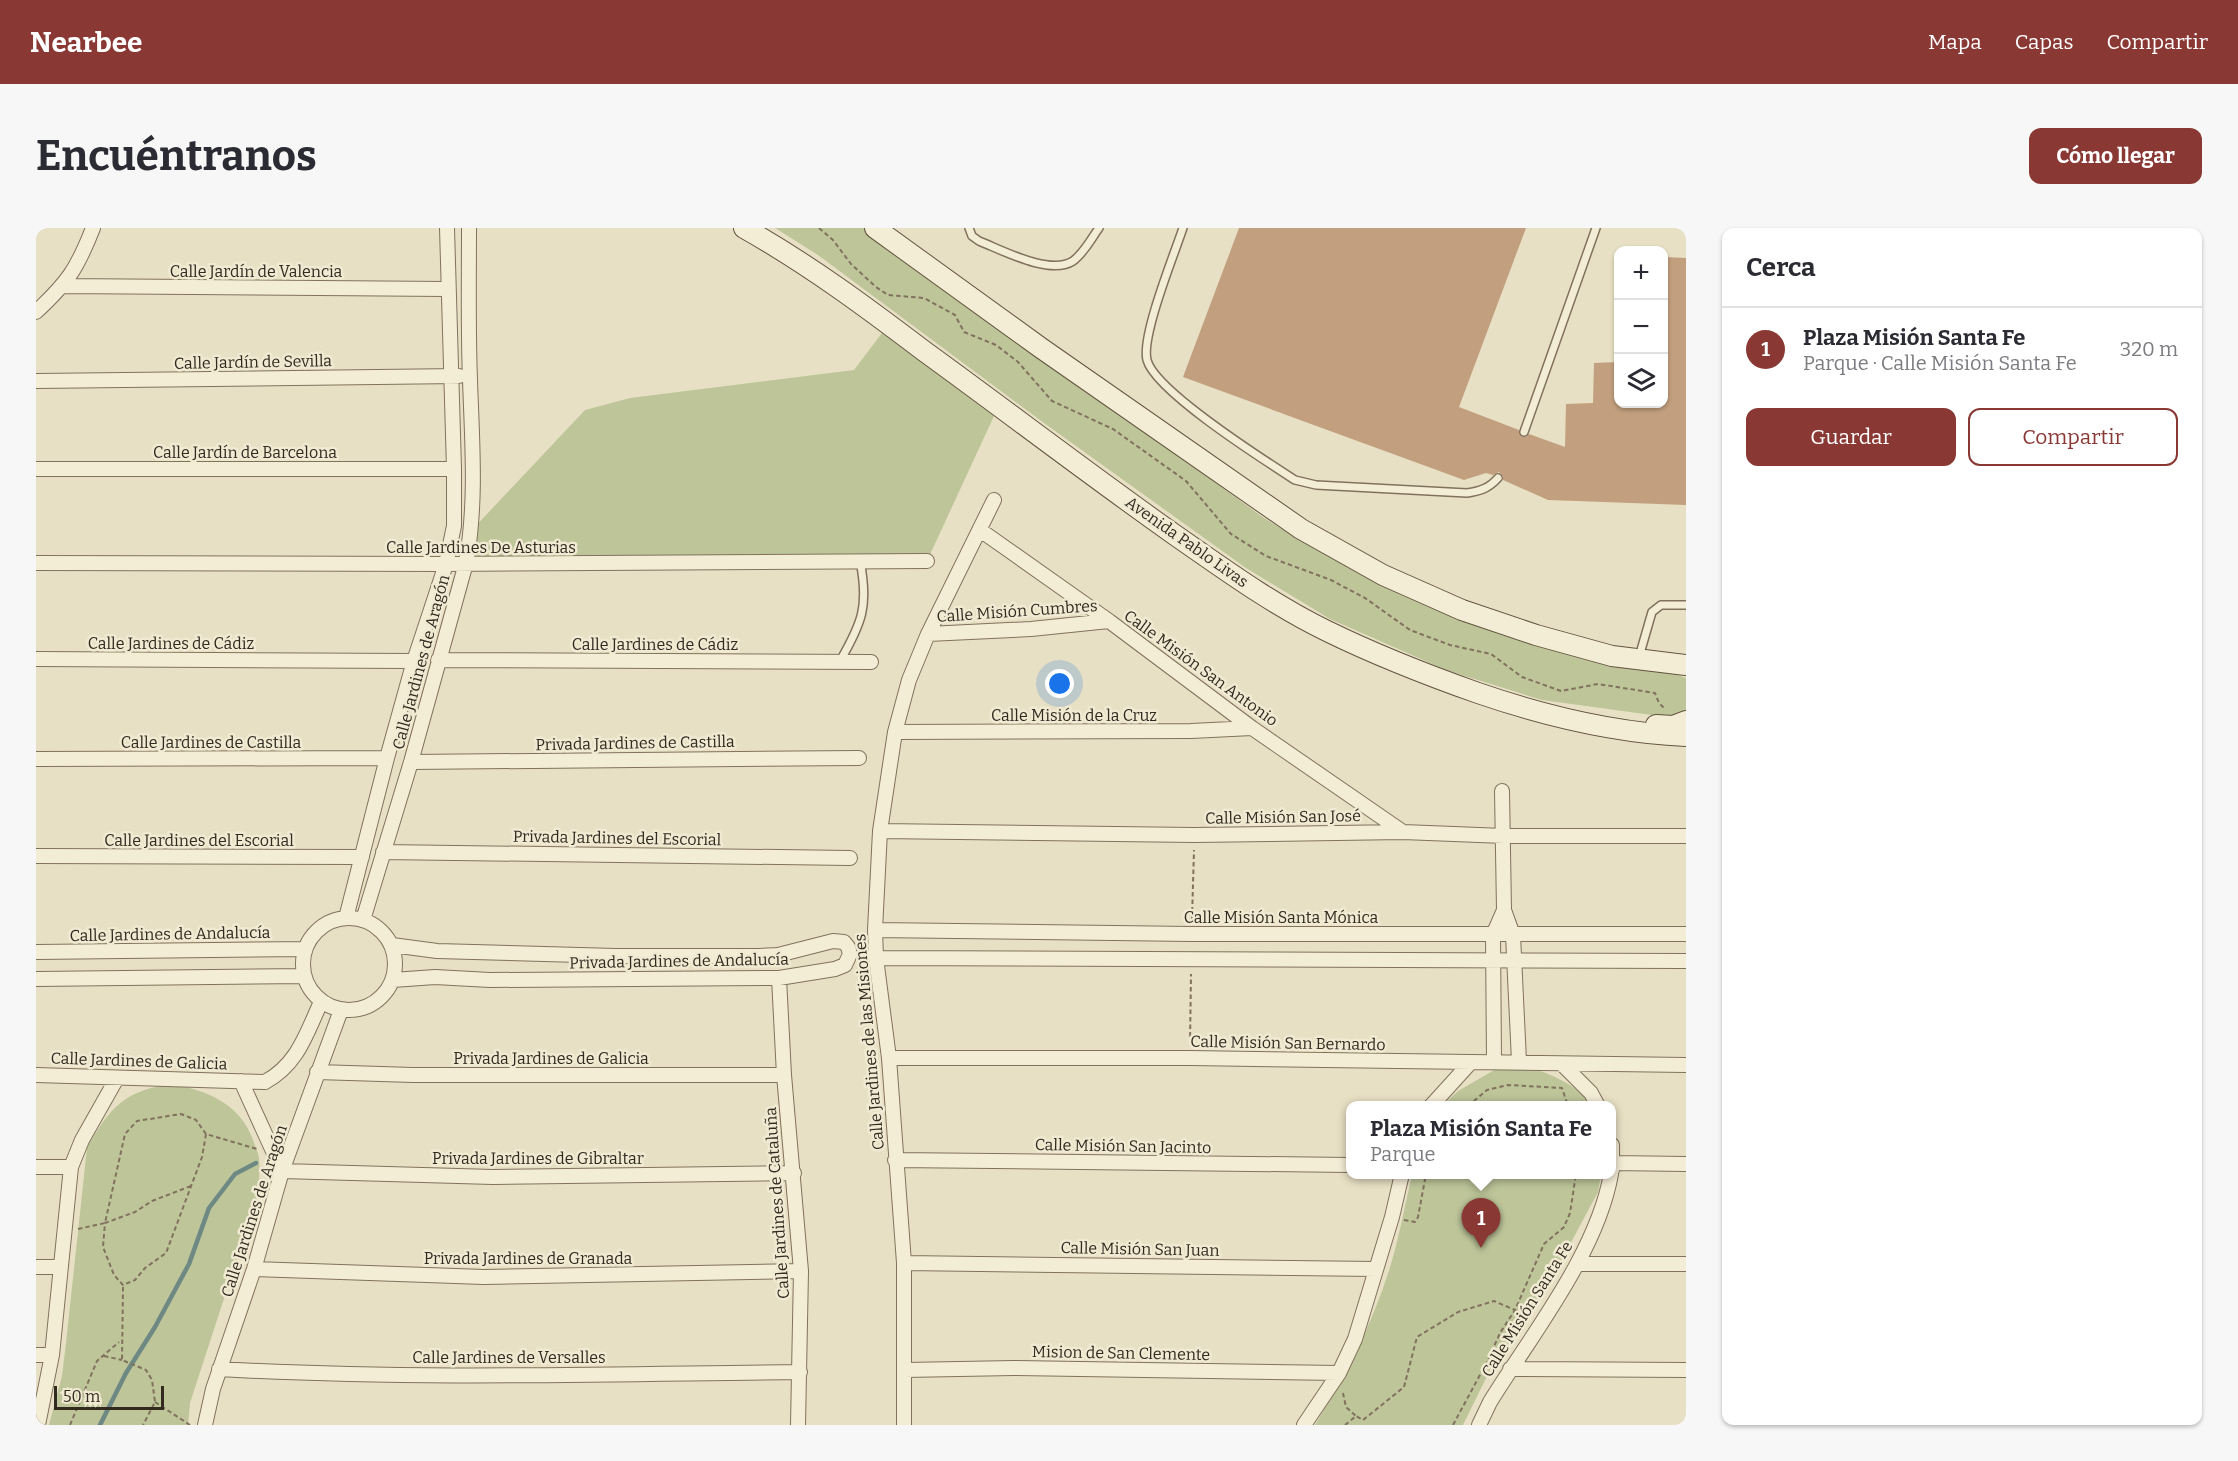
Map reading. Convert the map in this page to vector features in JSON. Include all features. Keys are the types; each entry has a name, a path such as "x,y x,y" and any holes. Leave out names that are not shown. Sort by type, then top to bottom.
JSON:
{"main road":[{"name":"Avenida Pablo Livas","path":"744,228 790,254 1126,500 1277,603 1326,631 1432,677 1516,706 1590,723 1660,735 1686,736"},
{"path":"875,228 1041,348 1300,529 1383,575 1462,610 1536,635 1612,656 1686,665"},
{"path":"1590,723 1673,726 1686,721"}],"street":[{"path":"36,312 63,286 78,264 93,228"},
{"name":"Calle Jardines de Aragón","path":"346,918 414,661 446,564 453,526 454,469 447,228"},
{"name":"Calle Jardines de Aragón","path":"363,920 411,762 470,542 473,474 469,228"},
{"name":"Calle Jardín de Valencia","path":"63,286 448,289"},
{"name":"Calle Jardín de Sevilla","path":"36,381 470,376"},
{"name":"Calle Jardín de Barcelona","path":"36,469 454,469"},
{"name":"Calle Jardines de las Misiones","path":"904,1425 904,1263 889,1058 876,958 875,930 880,831 895,732 909,680 928,634 994,500"},
{"name":"Calle Misión San Antonio","path":"980,530 1109,621 1252,728 1403,832"},
{"name":"Calle Jardines De Asturias","path":"36,563 446,564 927,561"},
{"name":"Calle Misión Cumbres","path":"928,634 1031,629 1109,621"},
{"name":"Calle Jardines de Cádiz","path":"36,659 414,661"},
{"name":"Calle Jardines de Cádiz","path":"438,660 871,662"},
{"name":"Calle Misión de la Cruz","path":"895,732 1191,731 1252,728"},
{"name":"Calle Jardines de Castilla","path":"36,759 387,758"},
{"name":"Privada Jardines de Castilla","path":"411,762 859,758"},
{"path":"1502,791 1504,910 1514,934 1519,1061"},
{"name":"Calle Misión San José","path":"880,831 1194,835 1403,832 1504,836 1686,836"},
{"name":"Privada Jardines del Escorial","path":"383,852 850,858"},
{"name":"Calle Jardines del Escorial","path":"36,856 362,857"},
{"path":"1494,1061 1493,934 1504,910"},
{"path":"346,918 363,920 380,929 392,945 396,962 393,980 385,994 373,1004 357,1010 341,1010 321,1002 310,990 304,976 302,960 313,934 322,926 334,920 346,918"},
{"name":"Calle Misión Santa Mónica","path":"875,930 1192,934 1686,934"},
{"path":"1191,960 1192,934"},
{"name":"Privada Jardines de Andalucía","path":"392,945 437,951 639,956 758,956 778,955 833,941 844,942 848,947 849,959 842,966 779,978 490,980 435,977 393,980"},
{"name":"Calle Jardines de Andalucía","path":"36,952 305,949"},
{"path":"876,958 1686,961"},
{"path":"36,979 304,976"},
{"name":"Calle Jardines de Cataluña","path":"779,978 784,1075 801,1271 798,1425"},
{"name":"Calle Jardines de Galicia","path":"36,1075 265,1082 290,1064 321,1002"},
{"name":"Calle Jardines de Aragón","path":"205,1425 219,1369 254,1269 282,1171 341,1010"},
{"name":"Calle Misión San Bernardo","path":"889,1058 1190,1058 1686,1065"},
{"path":"1436,1101 1471,1062"},
{"path":"1563,1065 1595,1101"},
{"name":"Privada Jardines de Galicia","path":"317,1072 413,1075 784,1075"},
{"path":"38,1425 52,1355 70,1167 87,1129 117,1078"},
{"name":"Calle Jardines de Galicia","path":"241,1081 282,1171"},
{"name":"Calle Misión San Jacinto","path":"896,1160 1346,1165"},
{"path":"1616,1169 1686,1164"},
{"path":"36,1167 70,1167"},
{"name":"Privada Jardines de Gibraltar","path":"282,1171 493,1176 794,1173"},
{"path":"1305,1425 1338,1373 1355,1339 1401,1179"},
{"name":"Calle Misión Santa Fe","path":"1479,1425 1510,1369 1577,1264 1603,1207 1610,1179"},
{"name":"Calle Misión San Juan","path":"904,1263 1376,1269"},
{"path":"1577,1264 1686,1264"},
{"path":"36,1267 60,1268"},
{"name":"Privada Jardines de Granada","path":"254,1269 484,1277 801,1271"},
{"path":"36,1355 52,1355"},
{"name":"Mision de San Clemente","path":"904,1370 1014,1368 1338,1373"},
{"name":"Calle Jardines de Versalles","path":"219,1369 285,1373 419,1374 800,1371"},
{"path":"1510,1369 1686,1370"}],"lane":[{"path":"969,228 972,236 979,241 1046,266 1061,266 1072,262 1083,252 1099,228"},
{"path":"1184,228 1147,338 1147,360 1156,377 1174,395 1295,480 1316,485 1467,493 1482,491 1498,478"},
{"path":"1524,432 1596,228"},
{"path":"840,662 856,632 863,612 865,586 860,561"},
{"path":"1639,660 1652,612 1661,605 1686,605"}],"path":[{"path":"819,228 851,264 876,287 888,295 924,298 955,315 964,332"},
{"path":"1192,934 1194,835"},
{"path":"1190,1058 1191,960"},
{"path":"1474,1101 1487,1090 1508,1085 1562,1088 1566,1101"},
{"path":"122,1360 123,1285 114,1275 103,1247 105,1223 125,1134 137,1121 181,1114 196,1120 206,1134 275,1154"},
{"path":"123,1285 135,1280 145,1268 166,1253 202,1156 206,1134"},
{"path":"1392,1216 1415,1222 1425,1179"},
{"path":"1453,1425 1500,1333 1515,1310 1544,1244 1564,1227 1570,1213 1575,1179"},
{"path":"64,1233 105,1223 135,1212 152,1201 191,1186"},
{"path":"1338,1373 1346,1407 1363,1420 1404,1387 1417,1337 1458,1312 1494,1301 1515,1310 1519,1317 1535,1330"},
{"path":"70,1425 97,1360 121,1341"},
{"path":"102,1356 122,1360 146,1370 152,1380 155,1402 143,1425"},
{"path":"155,1402 191,1425"},
{"path":"1345,1425 1356,1416"}],"green space":[{"path":"775,228 865,228 1264,518 1310,546 1403,596 1447,614 1580,658 1670,672 1686,678 1686,712 1674,718 1542,700 1446,670 1330,619 1246,568 1044,423 818,255"},
{"path":"882,333 994,416 927,561 466,563 471,531 585,410 630,398 854,370"},
{"path":"1529,1067 1571,1086 1587,1101 1447,1101 1458,1091 1496,1069"},
{"path":"173,1084 210,1095 231,1108 247,1128 259,1158 259,1191 190,1403 188,1425 49,1425 62,1376 87,1148 103,1122 121,1103 143,1091"},
{"path":"1411,1179 1600,1179 1598,1192 1538,1304 1491,1368 1463,1425 1315,1425 1368,1327 1394,1253"}],"building":[{"path":"1239,228 1526,228 1459,407 1519,430 1522,437 1529,434 1565,447 1566,404 1593,403 1594,363 1614,362 1614,408 1668,408 1668,257 1686,258 1686,505 1548,500 1503,480 1499,472 1493,475 1486,473 1464,480 1183,377"}],"waterway":[{"path":"100,1425 126,1373 155,1327 189,1264 209,1208 235,1174 256,1163"}],"place":[{"name":"Plaza Misión Santa Fe","path":"1481,1248"}]}
